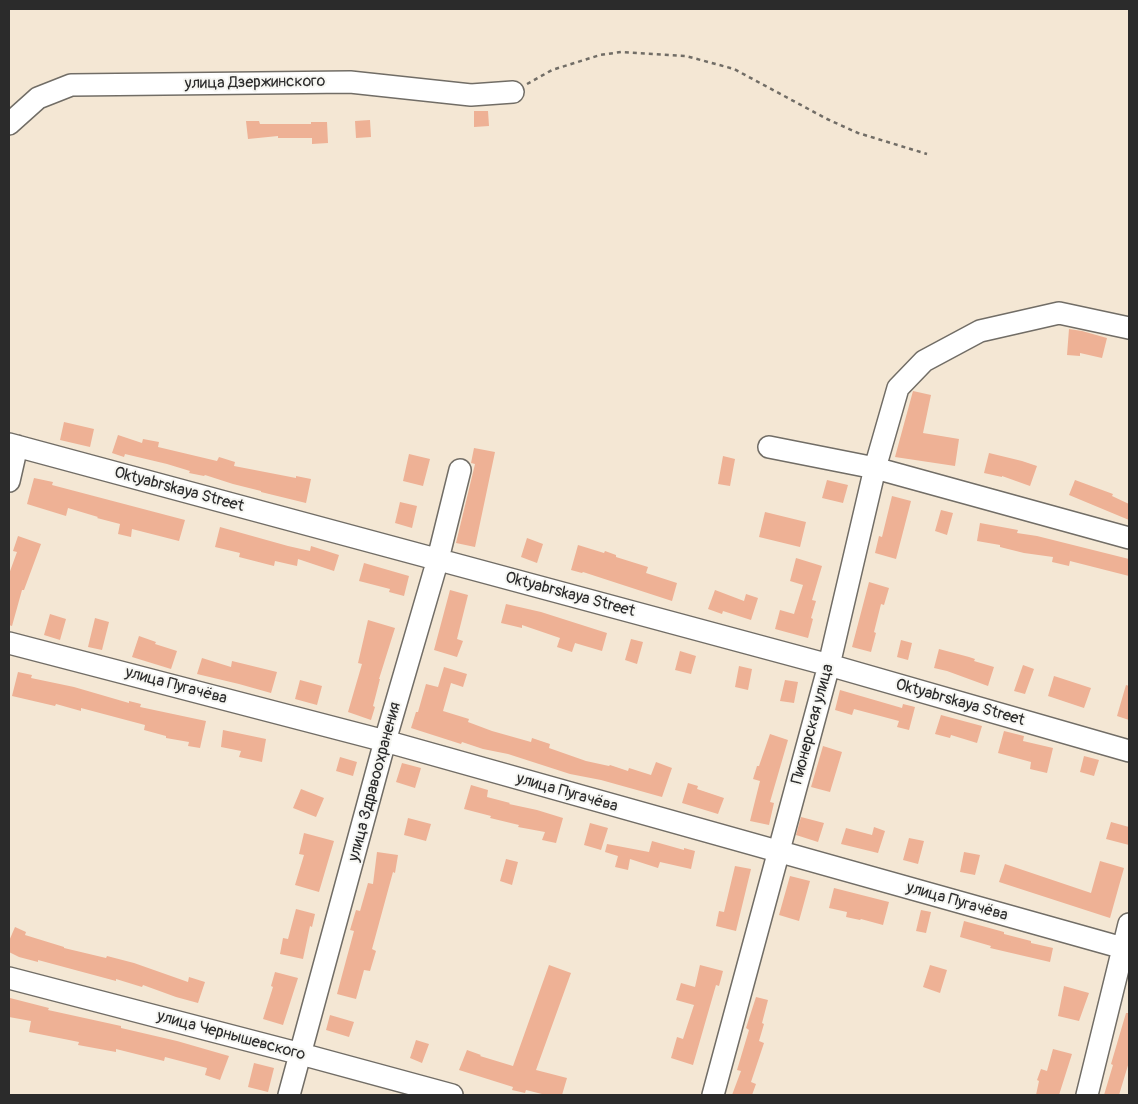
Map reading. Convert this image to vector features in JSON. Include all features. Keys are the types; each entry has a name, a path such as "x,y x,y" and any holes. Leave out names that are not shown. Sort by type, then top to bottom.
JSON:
{"street":[{"name":"улица Дзержинского","path":"9,124 38,98 71,85 350,82 471,95 513,92"},
{"name":"Пионерская улица","path":"713,1095 830,665 875,468 898,388 924,361 980,331 1059,313 1129,328"},
{"path":"9,481 13,445"},
{"name":"Oktyabrskaya Street","path":"13,445 830,665 1129,751"},
{"path":"769,447 875,468 1129,538"},
{"name":"улица Здравоохранения","path":"289,1095 385,741 438,559 460,470"},
{"name":"улица Пугачёва","path":"9,643 385,741 1123,948"},
{"path":"1087,1095 1129,924"},
{"name":"улица Чернышевского","path":"9,978 452,1095"}],"path":[{"path":"513,92 552,70 600,55 620,52 686,56 734,70 827,119 858,133 927,154"}],"building":[{"path":"474,111 488,111 489,126 474,127"},
{"path":"370,120 371,137 356,138 355,121"},
{"path":"246,121 259,121 260,124 311,124 311,122 327,122 328,143 312,144 312,138 278,138 278,136 248,139"},
{"path":"1069,329 1107,338 1102,358 1080,353 1080,356 1067,355"},
{"path":"913,391 931,395 923,433 959,439 955,466 895,457"},
{"path":"64,422 94,429 90,447 60,440"},
{"path":"118,435 142,443 143,439 159,442 158,447 217,461 219,457 235,462 234,466 296,478 296,476 311,479 306,503 205,475 189,473 190,471 167,464 125,454 124,457 112,453"},
{"path":"474,448 495,452 475,547 456,543 475,464 471,463"},
{"path":"989,453 1037,466 1030,486 1002,476 984,473"},
{"path":"409,454 430,459 423,486 403,481"},
{"path":"723,456 735,459 730,486 718,484"},
{"path":"34,478 53,482 52,485 185,520 179,541 132,529 131,537 118,534 120,524 68,508 66,516 27,504"},
{"path":"827,480 848,485 843,503 822,498"},
{"path":"1075,480 1113,494 1112,496 1129,504 1129,520 1069,495"},
{"path":"892,496 911,501 896,559 875,553 879,536 882,537"},
{"path":"400,502 417,506 412,528 395,523"},
{"path":"941,510 953,513 947,535 935,531"},
{"path":"765,512 806,522 800,547 759,537"},
{"path":"980,523 1018,530 1017,533 1037,536 1129,559 1129,576 1070,561 1069,566 1052,562 1053,557 1024,553 1000,547 1000,545 977,541"},
{"path":"220,527 288,546 310,551 311,546 339,555 334,571 298,559 297,566 275,561 274,566 239,557 240,553 215,547"},
{"path":"18,536 41,544 24,590 22,590 12,626 9,625 9,574 17,552 13,551"},
{"path":"527,538 543,544 537,563 521,557"},
{"path":"578,545 604,553 605,551 616,555 616,557 648,567 646,573 677,583 672,601 583,572 571,570"},
{"path":"796,558 822,566 812,600 816,601 808,638 775,629 780,610 794,614 803,585 790,581"},
{"path":"364,563 409,576 404,596 389,592 390,589 359,581"},
{"path":"869,582 889,588 884,605 881,604 871,652 852,647"},
{"path":"450,590 468,595 457,639 463,641 457,657 434,650"},
{"path":"715,590 744,601 746,594 758,598 751,620 723,611 722,614 708,609"},
{"path":"506,604 541,612 607,633 602,651 575,643 572,652 557,647 560,638 522,625 522,628 501,623"},
{"path":"50,614 66,619 60,640 44,635"},
{"path":"95,618 109,622 102,650 88,647"},
{"path":"368,620 395,628 379,679 371,720 348,712 362,664 358,663"},
{"path":"139,636 156,642 155,644 177,651 171,669 132,657"},
{"path":"631,639 643,642 637,664 625,660"},
{"path":"901,640 912,643 908,660 897,657"},
{"path":"939,649 969,657 975,659 974,661 994,667 988,686 934,668"},
{"path":"680,651 696,656 691,674 675,670"},
{"path":"202,658 231,667 232,661 277,672 271,693 197,674"},
{"path":"1023,665 1034,669 1025,694 1014,691"},
{"path":"739,666 752,669 748,690 735,687"},
{"path":"444,667 467,674 463,687 451,683 443,711 469,719 468,722 492,731 531,742 532,738 550,744 549,748 586,761 610,765 628,771 629,768 651,775 656,762 672,768 662,797 601,780 570,774 508,754 462,742 461,744 411,728 426,684 438,687"},
{"path":"18,672 32,675 31,678 74,687 129,703 129,701 141,704 140,707 206,721 200,748 188,746 189,742 166,738 166,736 144,730 145,725 81,708 81,711 56,704 55,706 12,696"},
{"path":"1054,676 1091,688 1084,708 1048,696"},
{"path":"300,680 322,686 317,705 295,699"},
{"path":"785,680 798,682 794,703 780,701"},
{"path":"1126,685 1129,686 1129,720 1117,716"},
{"path":"840,690 902,708 903,704 915,707 909,730 897,727 899,721 854,709 852,715 835,710"},
{"path":"941,715 982,726 977,743 951,735 950,738 935,734"},
{"path":"223,730 266,739 262,762 239,757 241,751 221,747"},
{"path":"1004,731 1024,736 1023,741 1053,748 1047,773 1030,769 1031,762 998,753"},
{"path":"770,734 788,740 770,802 774,803 769,825 750,821 760,781 753,779"},
{"path":"823,746 842,752 830,792 811,787"},
{"path":"1084,756 1099,760 1094,776 1080,772"},
{"path":"340,757 357,762 353,776 336,771"},
{"path":"402,763 421,768 415,788 396,782"},
{"path":"688,783 698,786 697,789 724,798 718,814 682,803"},
{"path":"471,785 488,790 487,797 563,818 556,843 542,840 545,832 518,827 519,825 464,809"},
{"path":"301,789 324,798 316,817 293,808"},
{"path":"801,817 824,823 818,842 796,835"},
{"path":"408,818 431,824 426,841 404,835"},
{"path":"1111,822 1129,827 1129,845 1106,839"},
{"path":"590,823 608,828 601,850 584,845"},
{"path":"874,827 885,831 878,853 841,844 846,828 872,835"},
{"path":"304,833 334,841 319,892 295,885 304,855 299,854"},
{"path":"909,838 924,841 918,864 903,860"},
{"path":"652,841 684,850 684,848 695,851 691,869 660,862 658,868 630,859 628,870 615,867 618,856 605,852 607,844 649,852"},
{"path":"377,852 398,855 395,873 393,872 372,949 376,951 370,971 364,970 356,999 337,994 354,931 350,930 356,910 360,911 368,883 373,884"},
{"path":"964,852 980,855 975,875 960,872"},
{"path":"506,859 518,862 512,885 500,881"},
{"path":"1100,861 1124,868 1110,918 999,882 1005,864 1091,893"},
{"path":"735,866 751,869 736,931 716,926 719,911 724,912"},
{"path":"790,876 810,881 799,921 779,915"},
{"path":"834,888 889,902 883,925 846,917 847,912 829,908"},
{"path":"296,909 315,914 312,927 310,926 303,959 280,954 283,938 288,939"},
{"path":"921,910 931,912 926,933 916,931"},
{"path":"964,921 1004,932 1004,934 1031,941 1031,943 1053,948 1050,962 990,948 991,946 960,937"},
{"path":"15,927 26,932 25,935 64,948 134,963 188,982 189,977 205,982 198,1003 143,985 142,987 116,979 116,981 38,960 38,962 19,957 9,952 9,941"},
{"path":"549,965 571,973 536,1070 567,1078 562,1095 546,1095 526,1090 525,1093 512,1090 513,1087 459,1070 467,1050 513,1066"},
{"path":"700,965 723,971 719,986 716,985 693,1065 671,1058 677,1037 683,1039 694,1005 676,1000 681,983 695,987"},
{"path":"930,965 947,970 940,993 923,987"},
{"path":"275,972 298,978 283,1025 263,1019 273,987 271,986"},
{"path":"1064,986 1089,993 1079,1021 1058,1016"},
{"path":"756,997 768,1000 759,1041 764,1043 751,1082 756,1084 752,1095 732,1095 741,1071 737,1070 749,1030 746,1028"},
{"path":"10,998 49,1008 48,1010 121,1026 121,1028 229,1056 220,1080 205,1075 207,1068 165,1057 164,1061 116,1049 116,1052 78,1045 79,1042 29,1032 31,1021 9,1017"},
{"path":"1126,1013 1129,1013 1129,1062 1119,1095 1104,1095 1113,1065 1111,1064"},
{"path":"330,1015 354,1022 349,1037 326,1030"},
{"path":"416,1040 429,1044 422,1063 410,1058"},
{"path":"1053,1049 1072,1054 1059,1095 1036,1095 1039,1081 1037,1080 1041,1069 1047,1071"},
{"path":"254,1063 274,1068 268,1092 248,1087"}]}
